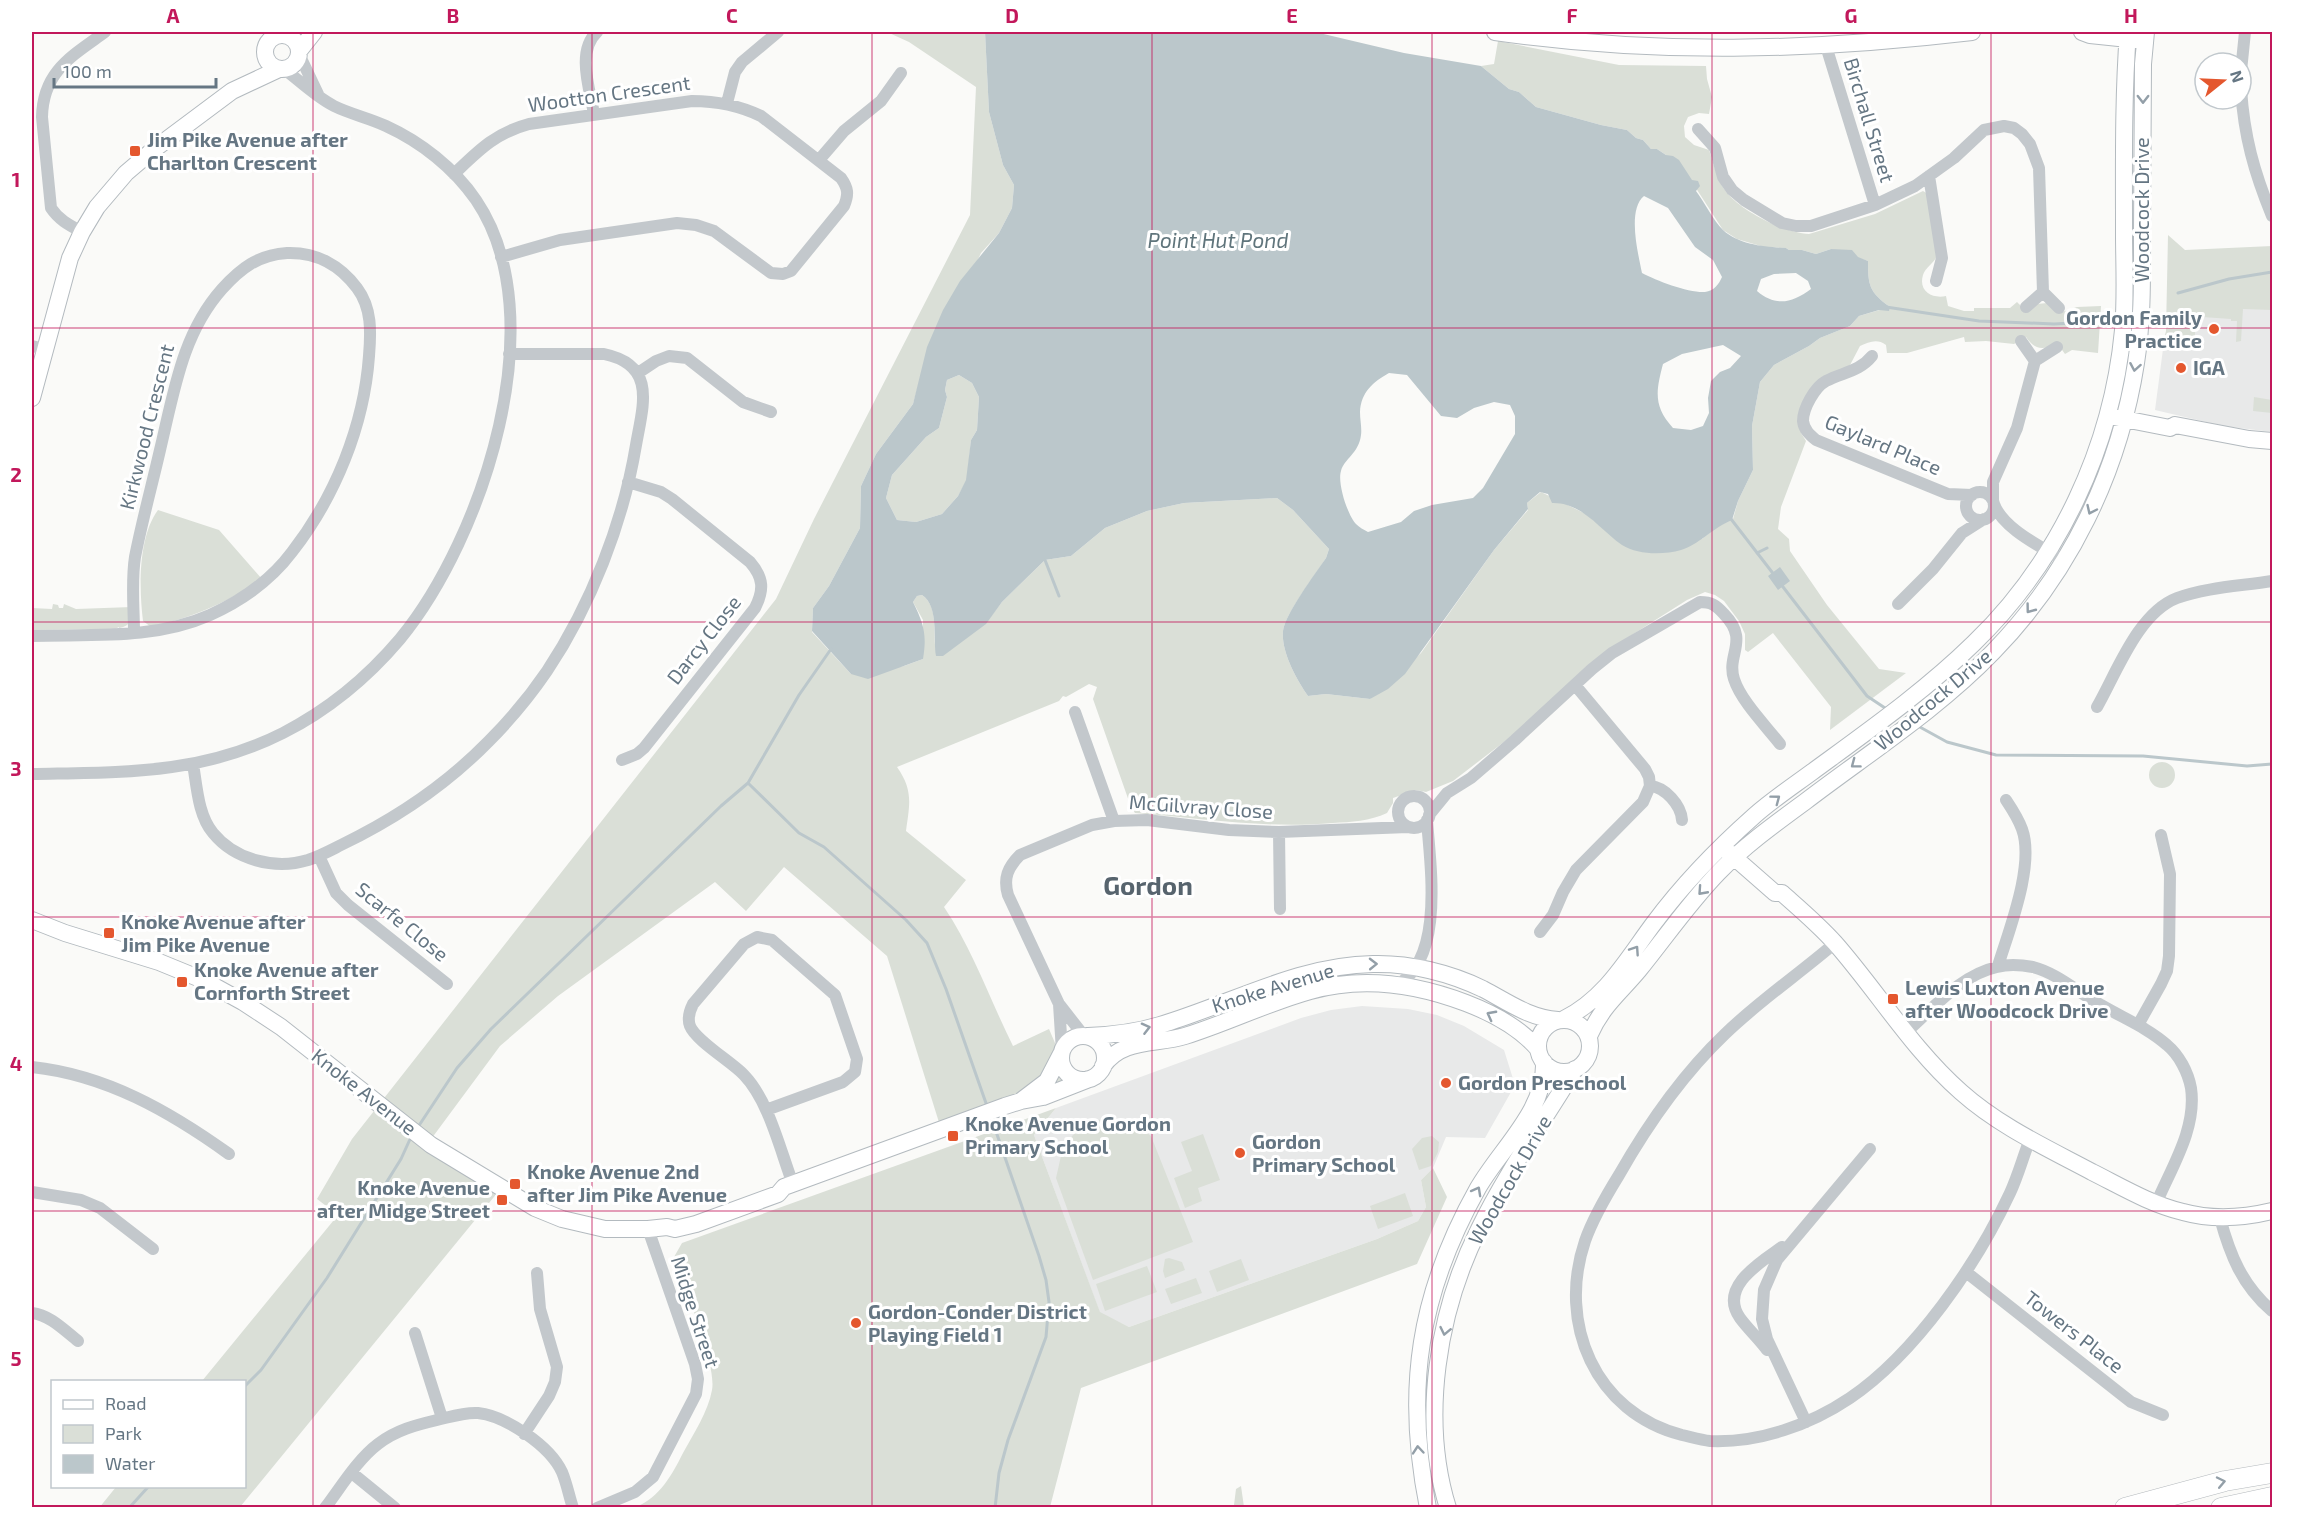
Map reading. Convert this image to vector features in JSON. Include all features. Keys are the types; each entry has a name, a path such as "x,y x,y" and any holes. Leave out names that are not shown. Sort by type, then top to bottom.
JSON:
{"main road":[{"path":"2125,1508 2225,1481 2272,1473"},
{"path":"2221,1508 2272,1497"}],"street":[{"path":"82,232 57,217 51,208 42,117 43,102 51,79 61,66 105,32"},
{"path":"32,398 38,347 70,258 97,207 126,173 153,150 241,86 296,62 299,52 314,32"},
{"path":"594,114 586,49 591,37 597,32"},
{"path":"727,103 735,72 742,63 778,32"},
{"path":"1495,32 1584,43 1693,48 1826,46 1972,32"},
{"path":"2082,32 2090,36 2145,36"},
{"path":"2243,51 2245,32"},
{"path":"241,86 265,55 272,37 286,33 292,38 318,95"},
{"name":"Woodcock Drive","path":"1561,1020 1581,1011 1609,985 1655,922 1733,847 1902,729 1957,686 2024,618 2064,561 2100,492 2117,412 2124,309 2124,132 2128,35"},
{"name":"Woodcock Drive","path":"1589,1036 1604,1007 1635,975 1757,813 1906,702 1977,641 2023,589 2059,535 2097,450 2117,412 2136,362 2141,314 2145,36"},
{"name":"Birchall Street","path":"1826,46 1875,205"},
{"path":"32,774 130,772 161,770 193,764 231,754 267,740 318,712 364,678 401,637 429,597 451,558 480,491 500,423 509,354 510,301 501,257 489,223 482,209 454,174 434,155 412,139 387,126 333,105 282,69 270,65 265,55"},
{"path":"819,160 844,131 881,101 901,73"},
{"name":"Wootton Crescent","path":"454,174 485,145 498,135 513,128 692,101 727,103 761,116 841,177 847,187 848,196 844,206 807,253 791,271 785,274 771,273 714,231 696,225 676,223 560,240 501,257"},
{"path":"2243,111 2246,137 2255,174 2272,216"},
{"path":"1698,129 1715,148 1723,177 1744,200 1782,223 1811,226 1875,205 1916,186 1954,158 1984,130 2004,126 2014,128 2022,134 2034,152 2039,168 2043,292 2059,308"},
{"path":"1929,177 1942,258 1936,281"},
{"name":"Kirkwood Crescent","path":"32,636 134,633 179,626 236,602 272,575 291,553 322,507 340,470 354,433 368,377 371,330 369,313 359,290 348,276 329,262 300,253 278,254 258,259 241,268 213,299 191,336 178,375 135,559 134,633"},
{"path":"2026,307 2043,292"},
{"path":"2021,341 2035,361"},
{"path":"1898,604 1933,569 1962,533 1992,513 1994,482 2017,428 2035,361 2057,346"},
{"path":"193,764 204,817 212,832 224,845 249,858 278,863 298,862 319,856 381,824 439,785 473,756 519,708 557,655 588,596 607,551 628,482 644,400 643,386 638,373 624,360 604,354 509,354"},
{"path":"638,373 656,361 669,356 687,358 743,402 771,412"},
{"name":"Gaylard Place","path":"1872,356 1865,364 1852,372 1819,386 1805,414 1803,422 1807,433 1816,440 1948,494 1966,510"},
{"path":"2117,412 2172,420 2175,425 2249,439 2272,441"},
{"name":"Darcy Close","path":"622,760 637,754 644,748 755,608 761,596 762,583 758,572 750,562 672,500 660,492 628,482"},
{"path":"1962,533 1966,501 1994,482"},
{"path":"1975,493 1987,494 2006,524"},
{"name":"Gaylard Place","path":"1948,494 1975,493"},
{"path":"1966,510 1971,517 2006,524 2064,561"},
{"path":"2097,707 2137,634 2154,613 2178,598 2196,593 2272,581"},
{"path":"1410,827 1421,826 1447,793 1471,778 1612,653 1700,602 1709,602 1717,606 1736,631 1737,646 1732,668 1739,691 1780,744"},
{"path":"1540,932 1553,915 1576,870 1643,802 1650,786 1645,769 1575,684"},
{"path":"1075,712 1114,821"},
{"path":"1650,786 1663,790 1679,810 1682,820"},
{"path":"1429,851 1410,827 1399,818 1400,803 1407,798 1447,793"},
{"path":"1398,985 1417,968 1423,953 1433,897 1426,802 1419,797"},
{"path":"1998,966 2019,896 2024,870 2023,831 2006,800"},
{"path":"1372,827 1398,810"},
{"name":"McGilvray Close","path":"1087,1036 1059,1004 1008,895 1005,885 1006,874 1011,864 1026,852 1092,825 1114,821 1147,820 1229,830 1279,832 1410,827"},
{"path":"1279,832 1280,909"},
{"path":"2138,1025 2161,984 2167,970 2169,956 2170,874 2161,836"},
{"path":"1733,847 1781,886 1782,893 1835,943 1905,1033 1961,1092 1994,1118 2030,1140 2156,1204 2185,1213 2220,1218 2250,1216 2272,1211"},
{"name":"Scarfe Close","path":"319,856 336,893 447,984"},
{"name":"Knoke Avenue","path":"32,920 65,933 159,962 203,980 243,1002 281,1027 431,1145 535,1208 562,1219 605,1229 667,1227 675,1221 775,1185 789,1185 1005,1106 1043,1097 1089,1079"},
{"name":"Knoke Avenue","path":"32,934 65,933"},
{"path":"766,1110 843,1082 855,1072 857,1059 835,995 772,940 757,937 744,944 693,1004 689,1011 689,1023 696,1034 745,1076 757,1090 766,1110 789,1185"},
{"path":"1835,943 1725,1034 1694,1066 1667,1100 1627,1160 1595,1219 1578,1265 1575,1292 1576,1318 1582,1343 1593,1367 1617,1398 1647,1422 1669,1432 1712,1441 1742,1440 1777,1432 1806,1422 1848,1400 1873,1381 1897,1357 1942,1305 1966,1272 2007,1198 2030,1140"},
{"name":"Knoke Avenue","path":"1087,1036 1132,1032 1160,1025 1295,976 1327,968 1372,964 1417,968 1450,976 1482,989 1535,1017 1561,1020"},
{"path":"1905,1033 1965,980 1981,971 1998,966 2016,965 2041,970 2150,1032 2174,1052 2184,1068 2190,1086 2191,1116 2186,1136 2156,1204"},
{"path":"1417,968 1422,982 1430,991"},
{"name":"Knoke Avenue","path":"1103,1066 1117,1050 1128,1046 1162,1042 1184,1036 1310,991 1351,984 1398,985 1430,991 1484,1012 1516,1029 1528,1037 1541,1055"},
{"name":"McGilvray Close","path":"1059,1004 1061,1052"},
{"path":"1561,1020 1579,1024 1589,1036 1590,1052 1587,1059 1575,1070 1562,1072 1555,1070 1541,1055 1538,1041 1545,1028 1561,1020"},
{"path":"1087,1036 1100,1045 1104,1052 1103,1066 1100,1072 1089,1079 1082,1080 1068,1074 1061,1062 1061,1052 1068,1041 1087,1036"},
{"name":"Knoke Avenue","path":"1021,1101 1047,1081 1061,1052"},
{"name":"Woodcock Drive","path":"1428,1508 1420,1468 1416,1382 1427,1316 1451,1243 1479,1188 1541,1092 1544,1076 1541,1055"},
{"path":"32,1067 77,1076 134,1095 184,1122 229,1154"},
{"name":"Woodcock Drive","path":"1448,1508 1437,1440 1437,1377 1443,1334 1460,1275 1501,1189 1575,1070"},
{"path":"1806,1422 1767,1339 1762,1319 1764,1290 1777,1260 1870,1149"},
{"path":"32,1192 81,1200 100,1208 153,1249"},
{"path":"2220,1218 2228,1246 2241,1275 2272,1311"},
{"path":"1785,1379 1767,1349 1739,1316 1734,1306 1734,1294 1747,1273 1790,1241 1807,1224"},
{"name":"Midge Street","path":"597,1508 635,1492 653,1477 696,1394 698,1379 695,1364 648,1229"},
{"name":"Towers Place","path":"1966,1272 2131,1402 2163,1415"},
{"path":"524,1434 549,1396 555,1382 557,1367 540,1310 537,1273"},
{"path":"32,1312 50,1319 78,1341"},
{"path":"415,1333 442,1418"},
{"path":"325,1508 376,1445 393,1433 442,1418 475,1413 491,1415 505,1421 553,1457 561,1471 573,1508"},
{"path":"352,1473 395,1508"}],"shaded area":[{"path":"2272,298 2272,432 2223,426 2155,410 2165,334 2204,303"},
{"name":"Gordon Primary School","path":"1362,1006 1408,1009 1437,1015 1464,1026 1504,1050 1515,1085 1485,1138 1446,1137 1433,1168 1421,1180 1426,1207 1418,1221 1377,1239 1129,1327 1100,1313 1034,1135 1056,1108 1301,1018 1331,1010"}],"green space":[{"path":"887,32 985,32 989,112 1003,165 1014,185 1012,208 999,233 981,253 920,379 913,404 876,454 861,486 860,528 829,586 813,608 812,632 851,674 904,666 923,659 923,620 913,602 917,596 922,595 930,605 934,618 935,645 985,624 1002,602 1045,560 1071,556 1105,528 1147,511 1184,503 1277,498 1293,510 1329,549 1326,558 1285,624 1283,639 1291,665 1308,696 1326,694 1370,699 1421,653 1494,550 1528,510 1527,503 1541,492 1586,514 1602,527 1702,539 1719,525 1733,519 1738,501 1753,470 1752,426 1760,382 1774,365 1820,338 1850,326 1859,316 1890,307 1878,297 1871,287 1868,261 1831,249 1816,254 1802,250 1764,247 1737,239 1723,230 1681,165 1657,149 1651,149 1643,140 1636,138 1627,130 1536,107 1519,92 1509,89 1481,66 1494,64 1498,41 1619,65 1706,66 1712,97 1709,114 1699,113 1688,117 1684,126 1685,137 1694,145 1709,150 1718,178 1727,193 1743,207 1777,226 1809,234 1875,214 1923,191 1928,194 1937,256 1923,275 1923,286 1928,293 1941,297 1946,296 1948,306 1964,311 1974,311 1974,308 2010,308 2017,302 2027,312 2037,304 2047,303 2059,313 2077,307 2101,306 2098,353 2072,350 2065,354 2057,343 2040,348 2033,345 2026,337 2014,344 1986,341 1965,342 1964,337 1907,353 1887,353 1886,345 1873,341 1860,346 1849,367 1822,377 1801,433 1806,441 1781,507 1778,529 1789,539 1790,551 1827,605 1879,669 1906,673 1830,730 1831,707 1773,633 1748,652 1745,650 1745,634 1739,621 1724,601 1705,592 1687,600 1605,652 1513,735 1453,781 1426,792 1416,790 1393,798 1393,803 1387,813 1354,822 1283,825 1135,813 1093,699 1097,687 1089,684 1066,697 1063,696 1059,701 897,767 906,783 909,797 906,831 966,880 944,907 973,958 1013,1046 1049,1029 1073,1085 942,1132 887,956 784,867 746,911 715,882 558,996 500,1046 426,1146 498,1192 240,1507 99,1508 115,1488 246,1488 246,1380 203,1380 338,1215 317,1199 352,1139 776,599 814,519 970,215 976,87 909,42"},
{"path":"2168,235 2185,250 2272,246 2272,310 2243,309 2241,341 2236,342 2237,321 2202,317 2199,327 2195,328 2195,346 2190,345 2189,342 2163,345 2166,331"},
{"path":"959,375 972,383 979,397 977,430 971,440 967,480 958,496 942,514 916,522 897,520 886,498 892,475 926,437 939,428 947,397 945,390 947,380"},
{"path":"2254,397 2272,400 2272,413 2253,411"},
{"path":"158,510 219,530 262,579 235,596 209,608 151,627 143,621 141,579 143,549 151,521"},
{"path":"53,604 58,605 59,608 63,608 64,604 76,609 132,607 131,618 129,623 115,629 32,630 32,608 52,609"},
{"path":"2162,762 2171,766 2175,775 2171,784 2162,788 2153,784 2149,775 2153,766"},
{"path":"1056,1108 1034,1135 1100,1312 1129,1327 1377,1239 1418,1221 1426,1207 1421,1180 1433,1168 1447,1197 1417,1264 1081,1388 1050,1507 636,1507 659,1491 670,1477 700,1422 712,1390 712,1378 705,1344 674,1257 682,1243"},
{"path":"1106,1118 1130,1123 1151,1136 1193,1242 1093,1280 1056,1178 1063,1147 1073,1135 1088,1123"},
{"path":"1203,1134 1220,1180 1198,1188 1202,1201 1185,1208 1174,1178 1192,1171 1181,1142"},
{"path":"1432,1136 1439,1142 1438,1152 1431,1166 1419,1170 1412,1149 1422,1138"},
{"path":"1405,1193 1413,1216 1378,1229 1370,1206"},
{"path":"1165,1259 1182,1262 1185,1270 1165,1278 1163,1271"},
{"path":"1241,1259 1249,1280 1217,1292 1209,1271"},
{"path":"1147,1266 1157,1292 1105,1311 1096,1284"},
{"path":"1196,1278 1202,1293 1171,1304 1165,1289"},
{"path":"1241,1486 1244,1507 1234,1505 1236,1489"}],"water":[{"name":"Point Hut Pond","path":"985,32 1315,32 1404,53 1481,66 1509,89 1519,92 1536,107 1627,130 1636,138 1643,140 1651,149 1657,149 1679,160 1692,180 1698,181 1700,186 1696,191 1716,221 1723,230 1737,239 1753,244 1816,254 1831,249 1852,250 1858,257 1868,261 1871,287 1878,297 1890,307 1889,311 1879,310 1859,316 1850,326 1820,338 1774,365 1760,382 1752,426 1753,470 1738,501 1732,520 1681,550 1666,553 1635,551 1622,545 1582,512 1563,504 1552,503 1548,494 1540,492 1527,503 1528,509 1494,550 1405,674 1388,689 1370,699 1326,694 1308,696 1291,665 1283,639 1285,624 1301,594 1326,558 1329,549 1293,510 1277,498 1184,503 1147,511 1105,528 1071,556 1045,560 1002,602 986,624 943,656 936,656 931,607 922,595 917,596 913,602 924,630 923,659 868,679 851,674 812,631 813,608 829,586 860,528 861,486 876,454 913,404 927,347 943,310 960,281 999,233 1012,208 1014,185 1003,165 989,112","holes":["1644,196 1668,208 1695,247 1713,260 1722,277 1716,287 1705,292 1691,291 1664,283 1642,273 1635,232 1636,211","1796,273 1808,281 1811,289 1791,300 1771,299 1757,291 1761,279 1774,274","1723,345 1741,356 1730,368 1720,372 1711,381 1708,398 1709,413 1703,426 1691,430 1673,428 1662,413 1658,398 1663,364 1682,354","1389,373 1407,375 1441,416 1457,418 1474,408 1494,402 1510,405 1515,416 1515,434 1483,488 1473,498 1432,505 1414,511 1401,522 1368,532 1353,520 1344,499 1340,476 1343,467 1360,441 1360,412 1365,393","959,375 972,383 979,397 977,430 971,440 966,480 958,496 942,514 916,522 897,520 886,498 892,475 926,437 939,428 947,397 945,390 947,380"]},
{"path":"1780,567 1790,581 1778,590 1768,576"}],"waterway":[{"path":"2178,293 2229,279 2272,272"},
{"path":"1886,307 1979,321 2054,324 2092,322"},
{"path":"1731,519 1775,576"},
{"path":"1757,553 1767,548"},
{"path":"1045,560 1059,596"},
{"path":"1780,583 1867,696 1888,710"},
{"path":"831,649 799,695 748,783 799,833 824,847 906,920 927,943 946,989 987,1106"},
{"path":"1918,726 1947,742 1996,755 2143,756 2247,766 2272,764"},
{"path":"418,1127 457,1068 491,1029 721,806 748,783"},
{"path":"991,1117 1039,1256 1049,1302 1046,1337 1008,1440 999,1473 995,1508"},
{"path":"246,1385 261,1370 327,1278 401,1159 411,1137"},
{"path":"129,1508 147,1488"}],"place":[{"name":"Jim Pike Avenue after Charlton Crescent","path":"135,151"},
{"name":"Gordon Family Practice","path":"2214,329"},
{"name":"IGA","path":"2181,368"},
{"name":"Knoke Avenue after Jim Pike Avenue","path":"109,933"},
{"name":"Knoke Avenue after Cornforth Street","path":"182,982"},
{"name":"Lewis Luxton Avenue after Woodcock Drive","path":"1893,999"},
{"name":"Gordon Preschool","path":"1446,1083"},
{"name":"Knoke Avenue Gordon Primary School","path":"953,1136"},
{"name":"Gordon Primary School","path":"1240,1153"},
{"name":"Knoke Avenue 2nd after Jim Pike Avenue","path":"515,1184"},
{"name":"Knoke Avenue after Midge Street","path":"502,1200"},
{"name":"Gordon-Conder District Playing Field 1","path":"856,1323"}],"district":[{"name":"Gordon","path":"1148,886"}]}
